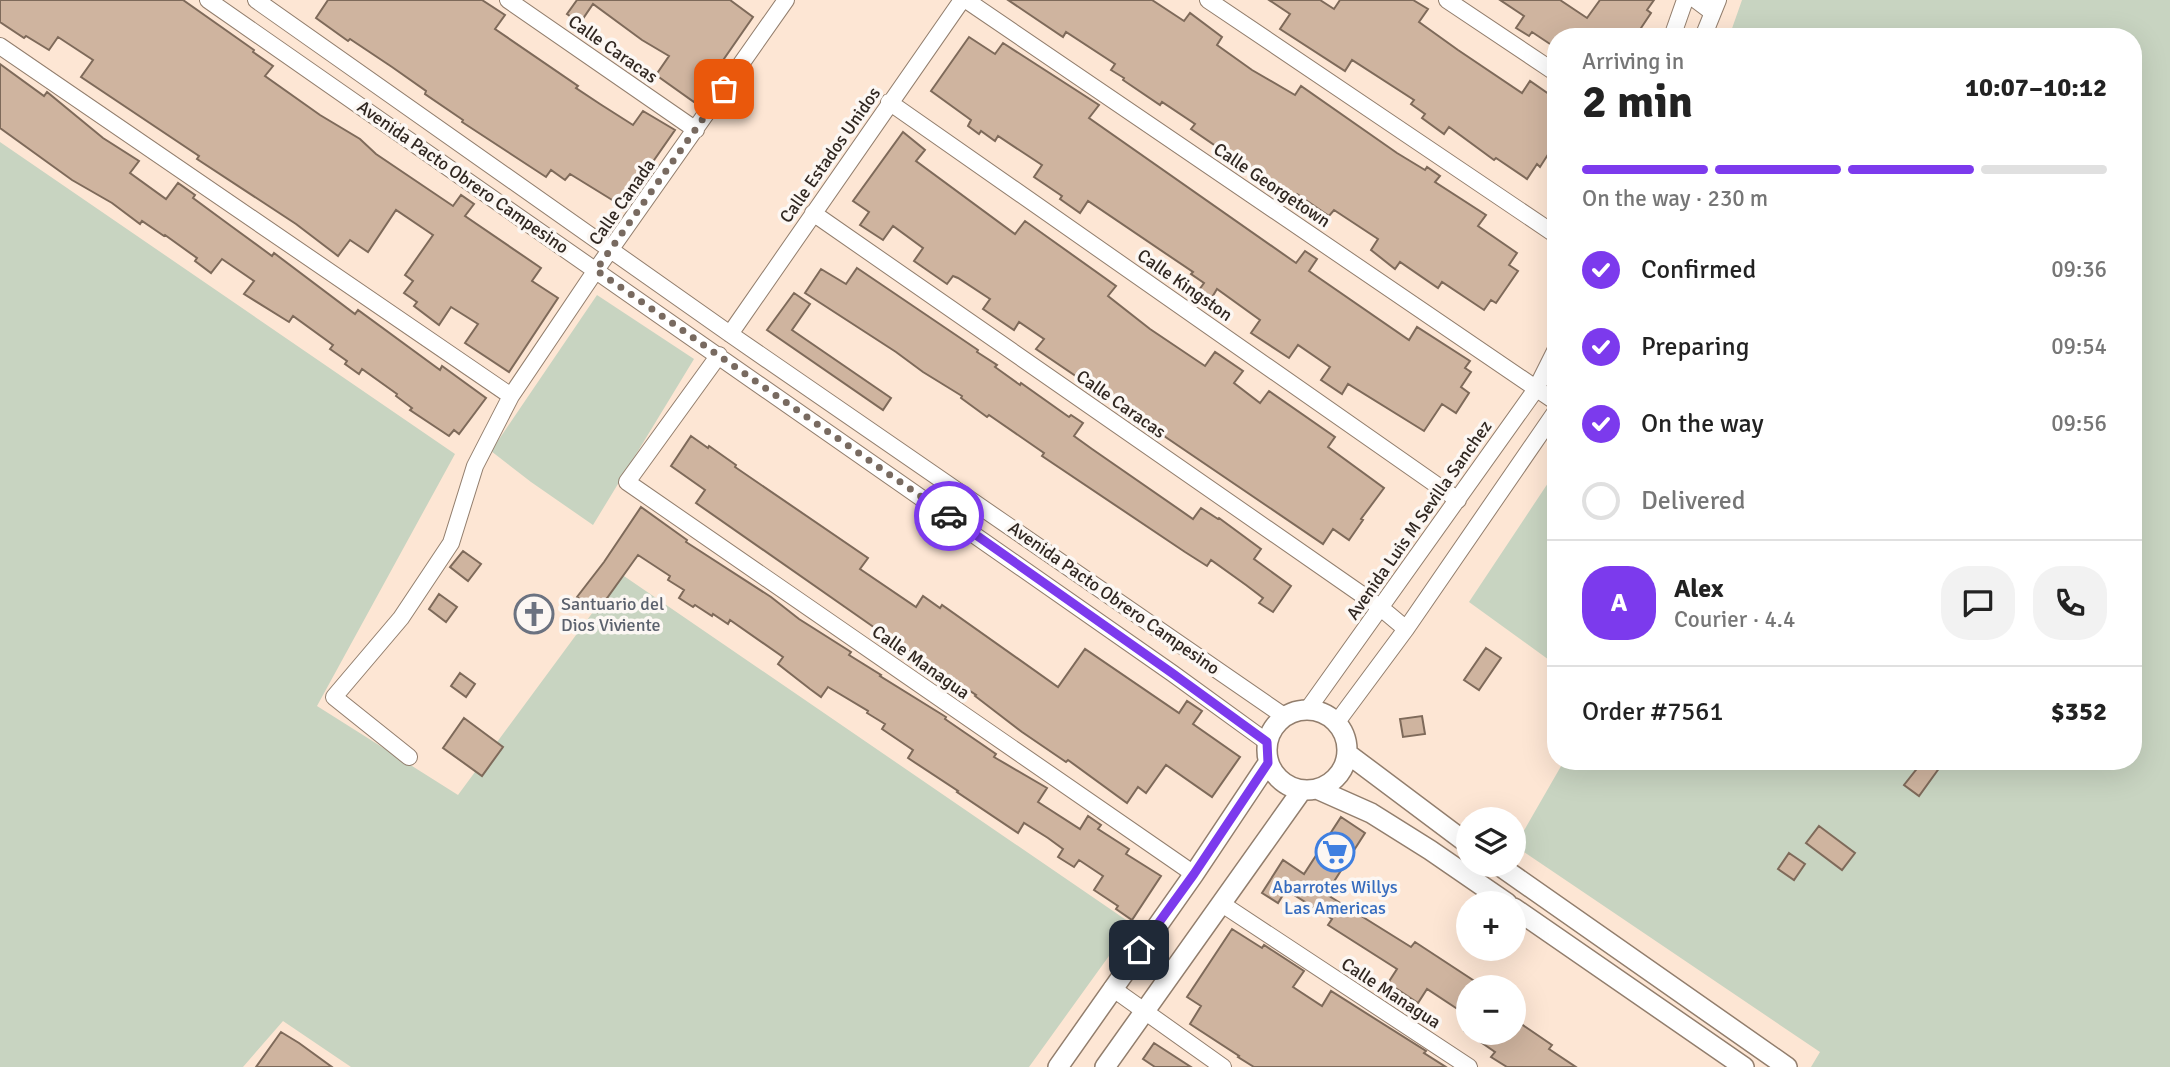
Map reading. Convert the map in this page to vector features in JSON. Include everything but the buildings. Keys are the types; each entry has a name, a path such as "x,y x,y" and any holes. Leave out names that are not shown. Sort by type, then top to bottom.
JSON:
{"street":[{"name":"Avenida Pacto Obrero Campesino","path":"208,0 719,355 1267,742"},
{"name":"Avenida Pacto Obrero Campesino","path":"256,0 730,334 1284,716"},
{"name":"Calle Caracas","path":"509,0 696,130"},
{"name":"Calle Estados Unidos","path":"730,334 889,102 964,0"},
{"name":"Calle Georgetown","path":"964,0 1547,396"},
{"path":"1208,0 1547,229"},
{"path":"1447,0 1547,67"},
{"path":"1675,28 1685,0"},
{"path":"1696,0 1715,6 1706,28"},
{"name":"Calle Canada","path":"409,757 334,697 401,618 452,543 475,467 511,396 596,270 696,130 778,3"},
{"path":"0,46 511,396"},
{"name":"Calle Kingston","path":"889,102 1458,500"},
{"name":"Calle Caracas","path":"813,213 1381,608 1406,629"},
{"name":"Calle Managua","path":"719,355 627,482 1194,874"},
{"name":"Avenida Luis M Sevilla Sanchez","path":"1308,709 1458,500 1536,388 1547,367"},
{"path":"1336,722 1406,629 1547,424"},
{"path":"1105,1067 1263,843 1309,790 1332,782 1343,770 1348,754 1346,737 1336,722 1323,713 1308,709 1284,716 1273,728 1267,742 1268,763 1275,776 1287,786 1309,790 1371,813 1489,891"},
{"path":"1348,754 1456,835"},
{"path":"1058,1067 1194,874 1268,763"},
{"path":"1412,839 1427,814"},
{"path":"1516,877 1787,1067"},
{"name":"Calle Managua","path":"1222,904 1469,1067"},
{"path":"1526,916 1737,1065 1749,1041"},
{"path":"1112,988 1223,1067"}],"green space":[{"path":"1742,0 2170,0 2170,1067 1811,1067 1820,1052 1526,853 1526,827 1559,770 2142,770 2142,28 1732,28"},
{"path":"0,142 455,454 317,706 458,795 621,574 1132,924 1029,1067 351,1067 283,1021 243,1067 0,1067"},
{"path":"597,295 694,359 593,525 491,451"},
{"path":"1547,485 1547,658 1469,602"}],"way so far":[{"path":"724,89 596,270 949,516"}],"place":[{"name":"Santuario del Dios Viviente","path":"534,614"},
{"name":"Abarrotes Willys Las Americas","path":"1335,852"}],"route":[{"path":"949,516 1267,742 1268,763 1194,874 1139,950"}]}
